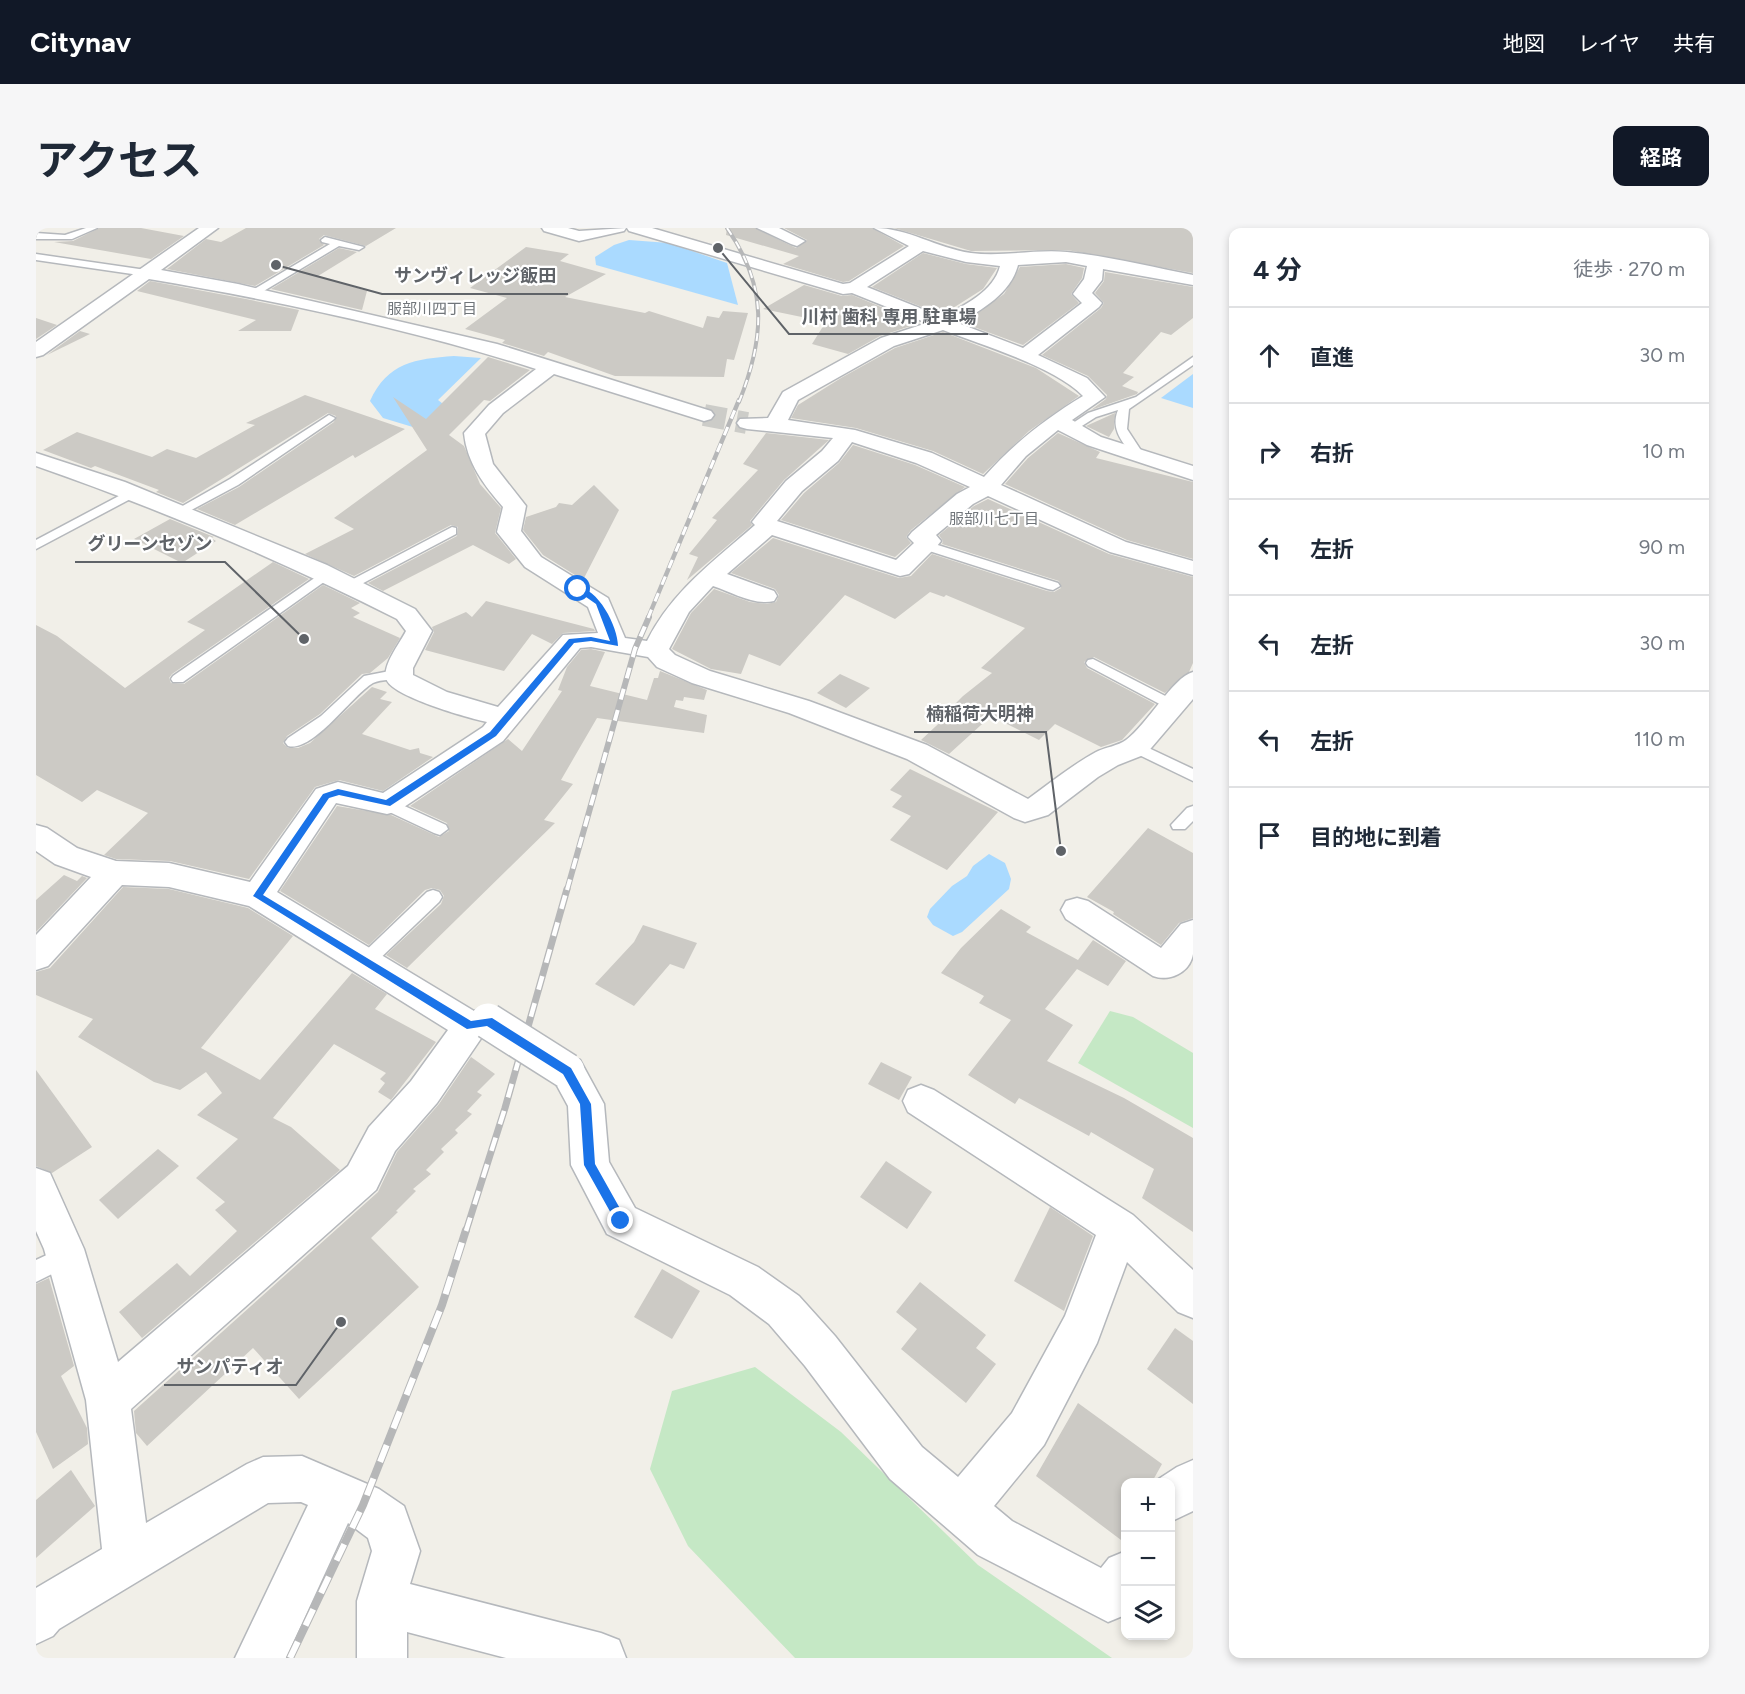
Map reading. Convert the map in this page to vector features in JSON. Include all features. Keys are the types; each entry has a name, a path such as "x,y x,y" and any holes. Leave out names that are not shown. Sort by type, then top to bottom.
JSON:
{"street":[{"path":"550,228 579,236 618,228"},
{"path":"635,228 843,289 854,288 921,245"},
{"path":"765,228 797,241"},
{"path":"882,228 921,245 966,257 1010,261 1047,257 1095,261 1191,277"},
{"path":"183,230 207,231"},
{"path":"36,351 207,231"},
{"path":"775,424 790,396 888,342 905,339 941,325 995,290 1006,279 1011,269 1010,261"},
{"path":"1024,356 1093,303 1082,294 1093,280 1095,261"},
{"path":"146,273 254,292 490,348 704,415"},
{"path":"848,434 830,456 794,486 764,522 768,526 900,569 929,541 920,537 965,499 986,488 1018,451 1064,424 1095,397 1080,382 1024,356 941,325 854,288"},
{"path":"551,367 496,409 474,434 475,443 488,477 515,506 509,532 533,562 599,603 615,644"},
{"path":"747,423 775,424 848,434 934,462 1118,547 1193,568"},
{"path":"1064,424 1094,441 1193,473"},
{"path":"36,459 178,512 337,580 406,614 419,632 399,679 421,693 504,718"},
{"path":"656,650 669,619 695,588 768,526"},
{"path":"710,576 765,596"},
{"path":"258,896 326,796 338,792 387,804 493,734 504,718 572,641 591,639 656,650 666,662 701,676 799,707 917,752 1025,811 1037,808 1108,758 1136,747 1174,706 1193,680"},
{"path":"36,837 66,856 114,873 169,875 258,896 365,962 567,1071 586,1104 590,1165 621,1221 744,1281 784,1310 820,1351 906,1463 995,1538 1107,1598 1121,1580"},
{"path":"36,957 114,873"},
{"path":"1077,910 1165,967 1193,933"},
{"path":"108,1400 362,1178 382,1139 424,1092 479,1024"},
{"path":"921,1101 1119,1228 1193,1298"},
{"path":"36,1186 51,1264 108,1400 128,1560"},
{"path":"962,1509 1028,1429 1082,1328 1119,1228"},
{"path":"36,1619 42,1612 264,1480 302,1479 363,1505 387,1523 396,1551 381,1601 382,1658"},
{"path":"1175,1496 1193,1483"},
{"path":"260,1658 338,1494"},
{"path":"381,1601 601,1658"}],"lane":[{"path":"87,228 92,228"},
{"path":"36,236 62,240 75,237 92,228"},
{"path":"323,240 359,247"},
{"path":"254,292 337,243"},
{"path":"36,257 146,273"},
{"path":"1064,424 1140,399 1193,360"},
{"path":"1130,402 1120,413 1119,427 1138,455"},
{"path":"178,512 234,482 329,418"},
{"path":"36,545 132,493"},
{"path":"178,679 337,580 452,531"},
{"path":"925,545 1053,586"},
{"path":"1093,663 1174,706"},
{"path":"292,742 326,720 369,679 400,674"},
{"path":"1136,747 1193,776"},
{"path":"387,804 440,829"},
{"path":"1179,825 1193,812"},
{"path":"365,962 433,897"}],"green space":[{"path":"1110,1011 1133,1017 1193,1053 1193,1128 1078,1063"},
{"path":"755,1367 841,1432 978,1565 1112,1658 795,1658 688,1546 650,1469 672,1391"}],"water":[{"path":"629,240 669,243 727,263 738,305 596,265 595,257 614,245"},
{"path":"454,356 481,358 438,400 457,415 426,431 383,418 370,401 377,388 394,370 415,361"},
{"path":"1193,374 1193,408 1161,398"},
{"path":"989,854 1005,863 1011,879 1009,889 962,932 953,936 933,925 927,917 930,909 952,886 967,876 973,866"}],"building":[{"path":"99,228 141,228 184,236 151,259 54,242 73,241"},
{"path":"246,228 396,228 366,246 324,235 319,239 324,245 255,286 167,269 206,239 221,242"},
{"path":"727,228 755,228 796,248 807,240 784,228 872,228 904,246 849,281 843,282 783,264 799,256 726,235"},
{"path":"894,228 1193,228 1193,273 1067,250 971,251"},
{"path":"526,247 569,254 560,261 606,274 565,297 645,313 649,311 703,328 707,316 719,318 723,311 748,313 734,360 727,359 724,377 615,376 548,352 544,356 502,343 505,340 465,329 507,298 470,288"},
{"path":"339,248 357,252 318,276 367,291 362,310 271,289"},
{"path":"923,253 966,264 997,268 983,289 942,315 872,287"},
{"path":"1066,264 1084,268 1082,278 1071,294 1079,303 1023,345 963,323 1004,294 1020,267"},
{"path":"1105,272 1193,287 1193,318 1171,335 1161,332 1123,373 1134,377 1122,386 1138,392 1137,394 1091,410 1106,399 1107,395 1088,376 1042,355 1101,308 1104,303 1095,293 1104,281"},
{"path":"150,281 299,310 291,331 238,331 256,320 137,291"},
{"path":"804,285 842,296 852,295 920,323 880,336 848,354 812,344 822,328 832,320 831,318 826,322 763,309"},
{"path":"36,318 57,325 36,339"},
{"path":"80,331 90,334 47,355"},
{"path":"943,332 1036,368 1079,396 1029,431 983,474 933,451 856,428 791,418 798,405 841,378 895,348"},
{"path":"488,357 530,370 490,401 484,400 449,435 464,446 480,484 501,508 495,533 516,559 509,564 473,545 383,591 368,583 457,536 458,527 451,525 354,576 305,554 354,529 334,518 427,450 393,397 426,419"},
{"path":"305,395 405,429 355,458 353,455 235,525 197,509 239,487 334,422 336,416 328,413 183,503 156,492 159,490 95,466 91,468 43,450 77,432 152,457 167,449 196,458 255,425 246,423"},
{"path":"1115,413 1114,429 1109,437 1086,426"},
{"path":"766,433 829,440 784,480 750,521 752,525 687,580 698,557 689,554 717,520 712,518 758,470 743,464"},
{"path":"1058,433 1100,452 1096,458 1193,482 1193,559 1127,540 1005,484 1028,458"},
{"path":"853,445 915,465 965,487 911,530 906,537 911,543 895,557 781,520 804,493 839,463"},
{"path":"594,485 619,510 583,580 543,555 523,530 526,517 556,507 559,503 572,505"},
{"path":"988,499 1109,554 1193,577 1193,663 1189,672 1165,693 1094,657 1084,662 1087,668 1155,704 1122,740 1101,747 1055,724 1039,740 991,716 949,754 921,740 950,713 947,712 963,696 992,673 981,668 1025,628 946,595 944,597 930,592 895,619 845,595 780,666 749,654 741,674 711,669 672,649 691,613 714,589 750,602 767,604 776,602 779,595 775,589 731,573 773,538 899,578 911,576 932,554 1047,591 1054,592 1061,588 1059,581 942,544 943,541 939,535 974,506"},
{"path":"170,519 214,537 211,538 216,541 182,563 134,539"},
{"path":"273,562 309,579 172,674 169,678 171,683 184,684 323,585 360,603 351,608 360,613 353,617 400,638 388,658 370,673 362,674 320,714 287,736 283,743 288,748 298,748 310,743 372,687 387,692 380,699 392,702 362,734 410,750 419,748 420,753 433,757 383,791 339,780 315,787 249,879 170,861 116,859 104,855 148,813 97,790 82,802 36,775 36,625 57,636 125,688 205,630 187,622"},
{"path":"486,601 595,631 563,633 552,644 532,634 504,671 425,650 434,632 432,627 466,612 472,617"},
{"path":"591,649 605,652 590,686 647,700 654,678 658,678 660,671 707,690 704,700 684,697 683,701 676,700 674,707 707,715 704,733 597,718 561,780 573,784 544,820 555,823 407,968 386,955 441,904 444,896 440,890 432,888 425,890 369,945 280,891 337,806 391,815 439,837 449,831 447,823 410,806 508,739 522,751 562,691 558,690 567,667 581,650"},
{"path":"840,674 870,688 846,708 817,693"},
{"path":"910,769 998,812 947,870 890,840 911,816 892,807 902,796 890,790"},
{"path":"1148,828 1193,853 1193,918 1179,923 1161,945 1113,914 1114,912 1087,897"},
{"path":"64,875 77,881 82,876 87,878 36,932 36,900"},
{"path":"123,887 169,889 248,908 293,936 201,1048 260,1080 352,973 387,994 375,1009 436,1042 391,1100 378,1092 385,1083 380,1079 386,1073 334,1044 273,1118 291,1127 340,1170 142,1338 119,1312 177,1263 190,1276 237,1231 215,1210 225,1202 196,1178 238,1139 197,1115 222,1093 206,1072 180,1090 154,1082 78,1037 93,1019 36,995 36,972 50,968"},
{"path":"1001,909 1031,927 1026,932 1078,960 1093,940 1126,961 1108,986 1077,969 1045,1009 1073,1025 1047,1061 1124,1098 1193,1138 1193,1232 1142,1198 1154,1169 1091,1132 1089,1136 1019,1098 1015,1104 968,1075 1011,1020 979,1003 984,996 941,973 961,948"},
{"path":"643,925 697,943 684,969 670,964 634,1006 595,984 634,942"},
{"path":"471,1057 495,1074 477,1092 482,1095 467,1111 472,1114 455,1130 458,1133 441,1149 444,1152 426,1170 431,1174 413,1189 416,1191 371,1238 419,1287 299,1399 253,1348 147,1446 136,1433 134,1411 378,1192 397,1152 439,1104"},
{"path":"881,1062 912,1077 899,1100 868,1084"},
{"path":"36,1070 92,1147 52,1173 36,1166"},
{"path":"158,1149 179,1166 118,1219 99,1200"},
{"path":"886,1161 932,1192 907,1229 860,1197"},
{"path":"1050,1207 1093,1236 1064,1311 1014,1281"},
{"path":"662,1269 700,1291 672,1339 634,1317"},
{"path":"49,1278 74,1366 61,1376 87,1428 88,1444 53,1469 36,1432 36,1284"},
{"path":"920,1282 986,1335 976,1348 996,1364 966,1403 901,1349 917,1329 896,1312"},
{"path":"1175,1328 1193,1341 1193,1404 1147,1369"},
{"path":"1078,1403 1162,1464 1154,1478 1121,1478 1121,1540 1036,1476"},
{"path":"71,1470 95,1506 36,1558 36,1500"}],"tunnel":[{"path":"704,415 747,423"}],"railway":[{"path":"727,228 750,271 756,292 758,313 754,356 739,402"},
{"path":"648,618 739,400"},
{"path":"567,890 635,649 649,617"},
{"path":"466,1231 505,1108 567,889"},
{"path":"290,1658 363,1505 442,1305 466,1230"}],"place":[{"name":"川村 歯科 専用 駐車場","path":"718,248"},
{"name":"サンヴィレッジ飯田","path":"276,265"},
{"name":"グリーンセゾン","path":"304,639"},
{"name":"楠稲荷大明神","path":"1061,851"},
{"name":"サンパティオ","path":"341,1322"}],"district":[{"name":"服部川四丁目","path":"432,309"},
{"name":"服部川七丁目","path":"994,519"}],"route":[{"path":"578,589 599,603 615,644 591,639 572,641 504,718 493,734 387,804 338,792 326,796 258,896 470,1026 488,1021 567,1071 586,1104 590,1165 621,1221"}]}
